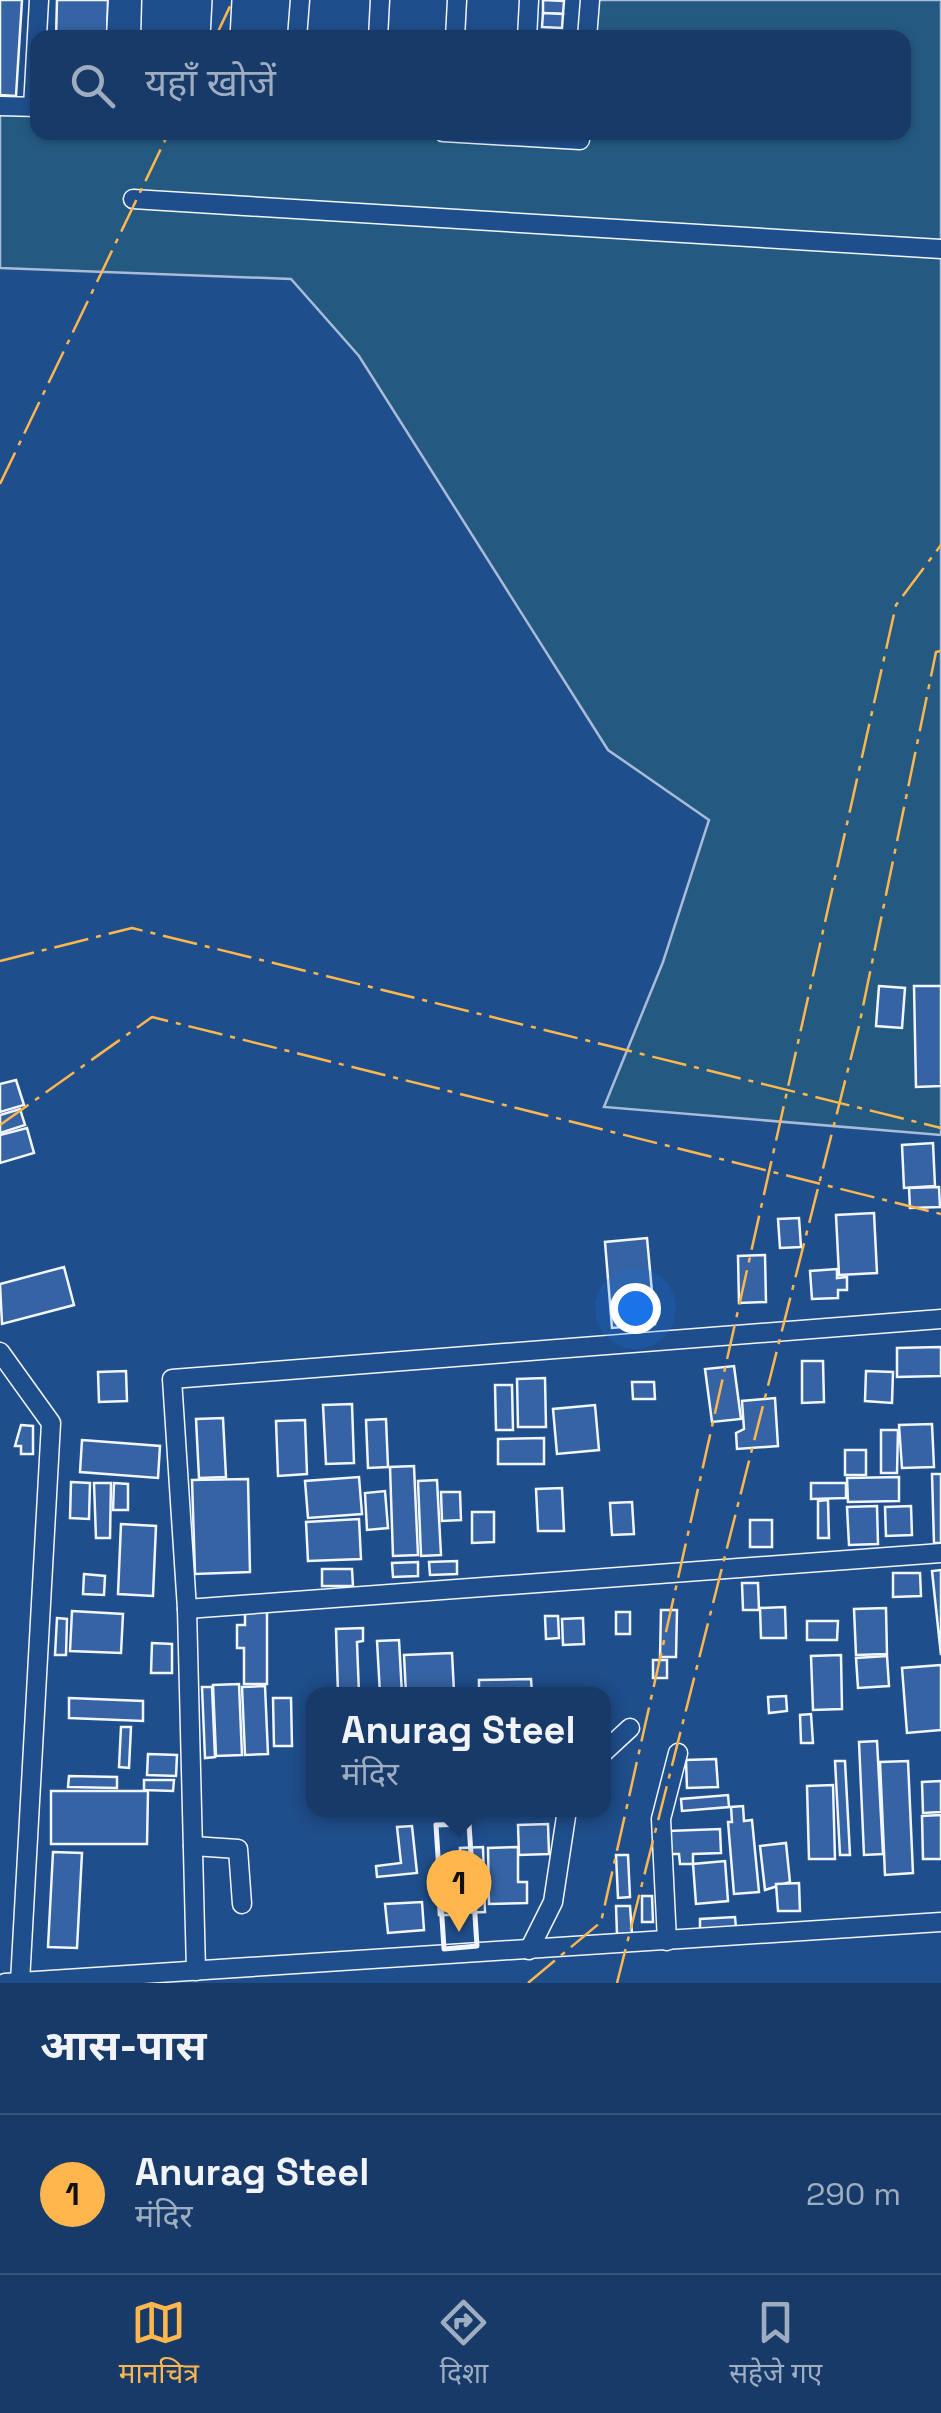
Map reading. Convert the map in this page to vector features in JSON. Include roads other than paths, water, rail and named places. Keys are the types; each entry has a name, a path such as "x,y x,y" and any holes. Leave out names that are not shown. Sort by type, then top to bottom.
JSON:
{"street":[{"path":"39,30 40,0"},
{"path":"116,30 118,0"},
{"path":"130,30 132,0"},
{"path":"220,30 222,0"},
{"path":"298,30 300,0"},
{"path":"378,30 380,0"},
{"path":"456,30 457,0"},
{"path":"527,30 529,0"},
{"path":"588,30 590,0"},
{"path":"0,106 30,107"},
{"path":"133,199 941,249"},
{"path":"196,1971 187,1609 172,1379 941,1320"},
{"path":"0,1352 51,1423 20,1982"},
{"path":"187,1609 941,1553"},
{"path":"611,1746 630,1728"},
{"path":"667,1941 661,1819 678,1752"},
{"path":"529,1950 553,1902 566,1817"},
{"path":"193,1846 238,1849 242,1904"},
{"path":"6,1983 941,1922"}],"place":[{"name":"Anurag Steel","path":"459,1932"}]}
